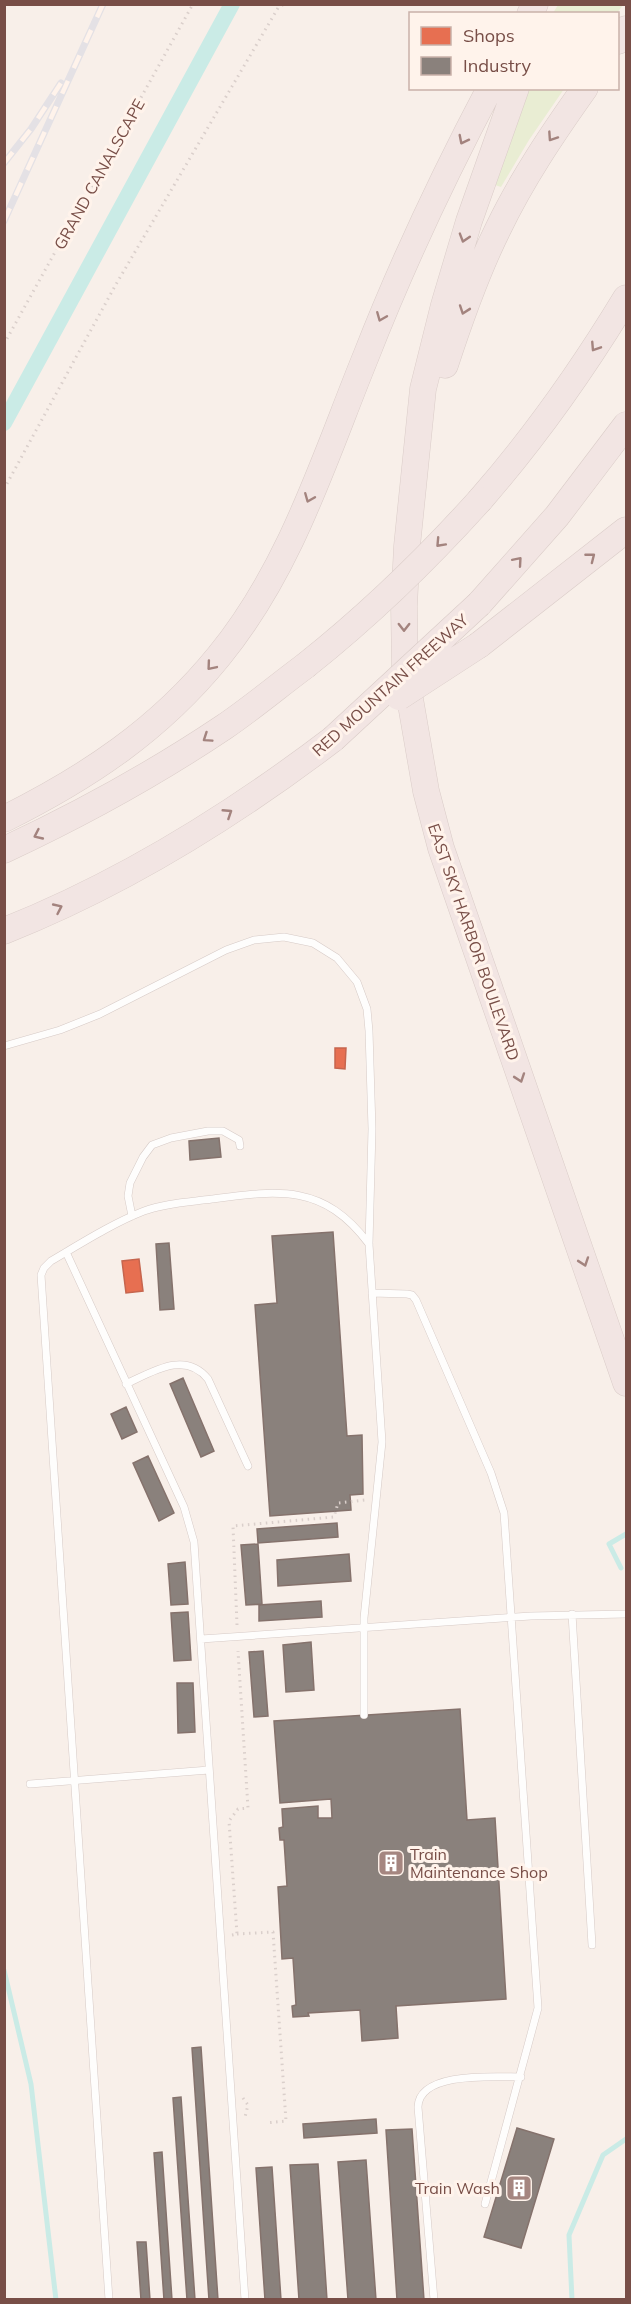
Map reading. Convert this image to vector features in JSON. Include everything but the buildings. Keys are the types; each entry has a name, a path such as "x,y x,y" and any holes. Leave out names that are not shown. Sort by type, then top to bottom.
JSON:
{"highway":[{"path":"4,819 94,770 164,716 202,677 250,614 292,539 403,266 436,193 489,90"},
{"path":"414,485 423,389 436,337 472,211 515,90"},
{"path":"414,485 444,368 481,265 524,180 584,90"},
{"path":"4,850 77,815 152,773 226,725 342,636 409,575 480,500 561,398 627,298"},
{"name":"RED MOUNTAIN FREEWAY","path":"4,931 65,904 173,848 267,788 333,739 479,604 557,516 627,425"},
{"name":"EAST SKY HARBOR BOULEVARD","path":"414,485 406,566 404,639 409,698 432,818 460,905 627,1383"},
{"path":"333,739 479,645 627,530"}],"lane":[{"path":"4,1046 60,1030 100,1014 226,950 254,939 284,937 300,939 320,947 337,958 357,982 367,1009 372,1129 369,1244 382,1442 364,1627 364,1715"},
{"path":"132,1216 128,1196 130,1183 152,1145 191,1134 223,1131 239,1140 240,1146"},
{"path":"110,2300 41,1281 43,1271 47,1264 66,1252 132,1216 164,1205 259,1194 291,1194 320,1201 354,1224 369,1244"},
{"path":"66,1252 190,1524 197,1562 245,2300"},
{"path":"372,1293 407,1294 415,1297 504,1507 538,2008 485,2204"},
{"path":"126,1384 168,1365 187,1365 202,1371 208,1379 248,1466"},
{"path":"572,1614 592,1945"},
{"path":"201,1639 513,1617 627,1614"},
{"path":"30,1784 209,1770"},
{"path":"434,2300 419,2097 424,2090 434,2084 452,2080 483,2077 520,2078"}],"path":[{"name":"GRAND CANALSCAPE","path":"4,344 192,4"},
{"path":"4,489 115,286 278,8 284,4"},
{"path":"237,1626 232,1526 334,1517 338,1503 366,1500"},
{"path":"237,1934 229,1821 238,1809 248,1808 238,1651"},
{"path":"232,1941 232,1935 273,1932 286,2121 266,2123"}],"green space":[{"path":"558,4 623,5 618,12 554,12"},
{"path":"522,90 563,90 529,140 501,187 489,183"}],"waterway":[{"path":"4,423 232,4"},
{"path":"621,1568 609,1544 626,1534"},
{"path":"4,1970 31,2084 56,2300"},
{"path":"572,2300 569,2235 603,2155 626,2139"}],"railway":[{"path":"4,221 103,4"},
{"path":"4,163 31,129 61,83"}],"place":[{"name":"Train Maintenance Shop","path":"391,1863"},
{"name":"Train Wash","path":"519,2188"}]}
